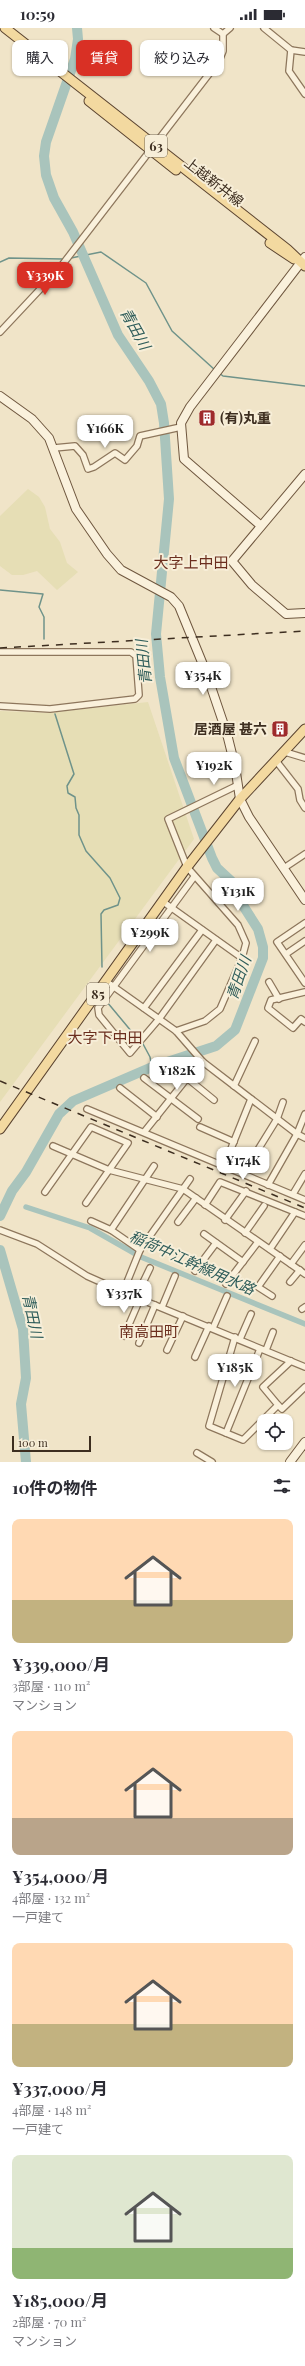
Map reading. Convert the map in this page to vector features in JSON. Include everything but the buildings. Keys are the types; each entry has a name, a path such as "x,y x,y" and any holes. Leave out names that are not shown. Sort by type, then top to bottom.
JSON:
{"main road":[{"name":"上越新井線","path":"6,28 20,40"},
{"name":"上越新井線","path":"0,31 13,40"},
{"name":"上越新井線","path":"62,76 154,148 283,254 304,262"},
{"name":"85","path":"0,1129 107,982 187,867 240,799 276,762 305,729"}],"street":[{"path":"214,28 223,34"},
{"path":"0,332 59,269 154,148 219,61 223,51 223,34 230,28"},
{"path":"264,28 291,50 305,52"},
{"path":"291,50 288,61 289,71 305,94"},
{"path":"260,525 184,459 181,423 200,392 304,262"},
{"path":"0,396 32,419 42,429 54,448 67,489 76,509 99,543 121,570 163,592 176,602 188,626 227,734 240,799 249,817 305,900"},
{"path":"54,448 75,446 83,455 88,469 94,467 115,452 124,460 137,446 140,436 181,427"},
{"path":"305,474 260,525 232,561 252,585 286,614 305,612"},
{"path":"0,652 131,652 136,656 139,695 135,699 50,709 0,706"},
{"path":"285,752 305,758"},
{"path":"276,762 298,789 300,800 305,808"},
{"path":"176,1032 205,1021 215,1014 224,1002 242,958 246,943 242,931 187,867 168,819 238,784"},
{"path":"284,868 305,854"},
{"path":"194,876 98,1008 99,1015 130,1053 159,1019 216,940"},
{"path":"162,901 242,958"},
{"path":"305,923 277,942 305,983"},
{"path":"144,1008 202,930"},
{"path":"286,954 305,941"},
{"path":"107,982 176,1032 202,1060 277,1119 305,1138"},
{"path":"269,982 279,999"},
{"path":"305,992 271,1000 268,1008 293,1028 301,1019 305,1022"},
{"path":"234,1086 255,1041"},
{"path":"145,1131 202,1060"},
{"path":"144,1078 198,1119"},
{"path":"187,1078 214,1100"},
{"path":"120,1088 157,1117"},
{"path":"224,1166 251,1099"},
{"path":"243,1174 277,1119 283,1102"},
{"path":"87,1109 145,1131 305,1200"},
{"path":"268,1184 297,1134 305,1114"},
{"path":"46,1192 91,1127 128,1143 86,1203"},
{"path":"200,1127 234,1142"},
{"path":"53,1146 109,1170 183,1189 225,1220 305,1274"},
{"path":"111,1230 154,1166"},
{"path":"293,1194 305,1174"},
{"path":"123,1292 140,1250 190,1179"},
{"path":"205,1205 220,1182 246,1191 305,1216"},
{"path":"225,1220 246,1191"},
{"path":"178,1222 196,1198"},
{"path":"244,1233 264,1206"},
{"path":"270,1249 295,1212"},
{"path":"91,1221 111,1230 140,1250"},
{"path":"3,1231 38,1244 87,1276 305,1367"},
{"path":"204,1234 243,1262"},
{"path":"226,1284 258,1242"},
{"path":"195,1271 216,1243"},
{"path":"291,1264 305,1245"},
{"path":"272,1296 258,1287 280,1256"},
{"path":"124,1336 150,1268"},
{"path":"290,1282 300,1270"},
{"path":"162,1308 175,1276"},
{"path":"196,1357 227,1296"},
{"path":"139,1343 155,1305"},
{"path":"250,1314 238,1338 209,1426 243,1440 278,1405"},
{"path":"167,1350 183,1316"},
{"path":"226,1433 263,1350 273,1332"},
{"path":"291,1361 263,1387 282,1409 305,1388"},
{"path":"290,1462 305,1442"},
{"path":"197,1453 212,1462"}],"shaded area":[{"path":"28,489 39,497 45,507 50,529 60,542 67,563 78,572 57,590 37,571 23,575 12,575 0,566 0,516"},
{"path":"148,702 194,839 0,1102 0,711 48,713"}],"waterway":[{"name":"青田川","path":"0,1216 12,1191 26,1172 59,1114 73,1101 152,1067 216,1046 235,1030 263,958 263,947 258,929 237,896 231,881 217,868 212,858 174,758 160,677 156,634 169,499 164,423 161,404 149,381 118,335 73,232 54,198 46,175 44,156 46,142 75,59 78,39 77,28"},
{"path":"71,258 101,252 146,283 172,331 215,370"},
{"path":"0,262 9,258 63,259"},
{"path":"219,373 223,376 305,386"},
{"path":"0,590 43,594 39,607 44,617 44,639"},
{"path":"55,714 74,774 67,786 68,793 75,797 76,808 79,815 79,835 86,851 110,878 120,898 118,905 104,910 101,914 102,967"},
{"path":"107,1002 137,1038"},
{"path":"142,1042 150,1057 152,1067"},
{"name":"稲荷中江幹線用水路","path":"26,1207 90,1228 141,1257 305,1324"},
{"name":"青田川","path":"0,1250 23,1329 26,1378 21,1404 26,1462"}],"railway":[{"path":"0,648 305,631"},
{"path":"0,1081 305,1208"}],"place":[{"name":"(有)丸重","path":"207,418"},
{"name":"居酒屋 甚六","path":"280,729"}],"district":[{"name":"大字上中田","path":"191,563"},
{"name":"大字下中田","path":"105,1038"},
{"name":"南高田町","path":"149,1332"}]}
